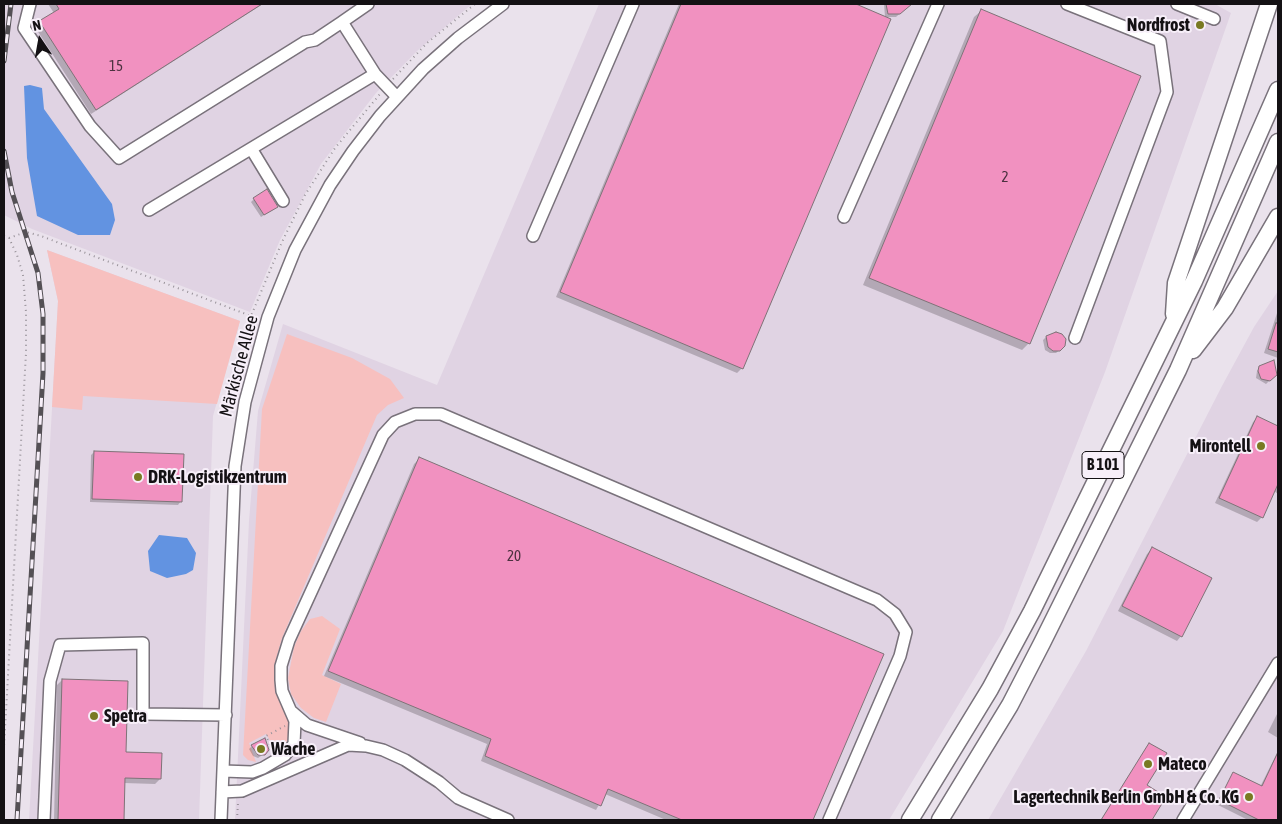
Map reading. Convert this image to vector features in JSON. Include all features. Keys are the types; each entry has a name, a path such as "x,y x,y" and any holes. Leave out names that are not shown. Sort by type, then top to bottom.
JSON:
{"highway":[{"path":"1174,318 1176,283 1269,4"},
{"name":"B 101","path":"910,820 990,689 1032,611 1194,280 1278,90"},
{"name":"B 101","path":"940,820 1010,705 1178,370 1278,142"},
{"path":"1178,370 1225,308 1278,218"}],"street":[{"path":"30,4 24,28 90,126 119,158 304,42 315,40 368,4"},
{"name":"Märkische Allee","path":"221,820 235,466 245,402 268,317 295,250 330,186 348,158 397,97 423,69 458,38 503,4"},
{"path":"533,236 633,4"},
{"path":"844,217 938,4"},
{"path":"1067,4 1160,41 1167,92 1075,338"},
{"path":"1177,4 1214,19"},
{"path":"342,22 374,74 397,97"},
{"path":"149,210 252,150 374,74"},
{"path":"252,150 283,201"},
{"path":"224,771 252,772 269,766 285,755 294,744 296,730 292,712 282,691 281,680 281,666 286,649 383,435 395,422 415,414 441,414 877,600 895,614 906,632 900,656 829,820"},
{"path":"44,820 50,681 60,645 142,643 143,714 226,715"},
{"path":"1183,820 1277,669"},
{"path":"292,712 307,724 366,746 384,750 405,760 439,782 458,798 508,820"},
{"path":"222,792 242,791 348,745 366,746"}],"path":[{"path":"4,236 9,238 26,232 41,236 251,316"},
{"path":"4,747 26,353 26,312 23,275 17,254 9,238"}],"shaded area":[{"path":"4,4 472,4 417,51 376,93 321,164 280,240 250,312 32,229 4,215"},
{"path":"599,4 1215,4 1231,13 1105,372 1003,631 889,820 235,820 249,521 258,411 283,324 437,385"},
{"path":"47,250 240,321 213,416 199,820 29,820 58,301"},
{"path":"47,250 240,321 217,404 83,396 82,410 52,407 58,301"},
{"path":"1278,291 1278,820 988,820 1086,651 1222,386 1254,327"},
{"path":"287,334 352,358 390,379 404,398 388,405 377,415 282,638 274,666 275,692 290,723 290,736 279,754 266,734 249,743 256,762 248,760 243,755 262,409"},
{"path":"322,616 340,629 322,675 341,684 326,722 314,718 301,708 291,694 288,678 294,647 301,631 310,619"}],"water":[{"path":"30,85 42,88 44,109 112,204 115,220 110,235 78,235 37,216 27,158 24,86"},
{"path":"159,535 187,538 196,553 193,570 186,574 167,578 150,571 148,551"}],"building":[{"path":"56,4 262,4 96,110 39,21 59,9"},
{"path":"681,4 856,4 891,19 743,369 560,292"},
{"path":"886,4 912,4 900,14 888,14"},
{"path":"981,9 1141,76 1030,344 869,278"},
{"path":"267,189 278,207 264,215 253,198"},
{"path":"1276,323 1278,323 1278,352 1268,349"},
{"path":"1056,332 1062,334 1066,339 1065,346 1060,351 1053,351 1048,347 1046,336"},
{"path":"1274,360 1277,375 1270,381 1261,379 1258,371 1259,366"},
{"path":"1257,416 1278,426 1278,484 1263,518 1219,498"},
{"name":"DRK-Logistikzentrum","path":"94,451 184,454 182,502 92,499"},
{"path":"419,457 884,654 813,820 682,820 608,789 601,806 485,756 491,739 328,671"},
{"path":"1152,547 1212,578 1182,637 1122,606"},
{"name":"Spetra","path":"62,679 128,681 126,752 162,753 161,779 125,778 124,820 58,820"},
{"name":"Wache","path":"265,738 269,750 265,755 258,755 251,745"},
{"path":"1149,743 1167,753 1147,785 1166,797 1152,820 1101,820"},
{"name":"Lagertechnik Berlin GmbH & Co. KG","path":"1278,752 1278,820 1259,820 1219,800 1233,772 1262,786"}],"railway":[{"path":"4,61 11,4"},
{"path":"4,151 12,192 38,273 43,314 43,373 17,820"}],"place":[{"name":"Nordfrost","path":"1200,25"},
{"name":"Mirontell","path":"1261,446"},
{"name":"DRK-Logistikzentrum","path":"138,477"},
{"name":"Spetra","path":"94,716"},
{"name":"Wache","path":"261,749"},
{"name":"Mateco","path":"1148,764"},
{"name":"Lagertechnik Berlin GmbH & Co. KG","path":"1249,797"}]}
